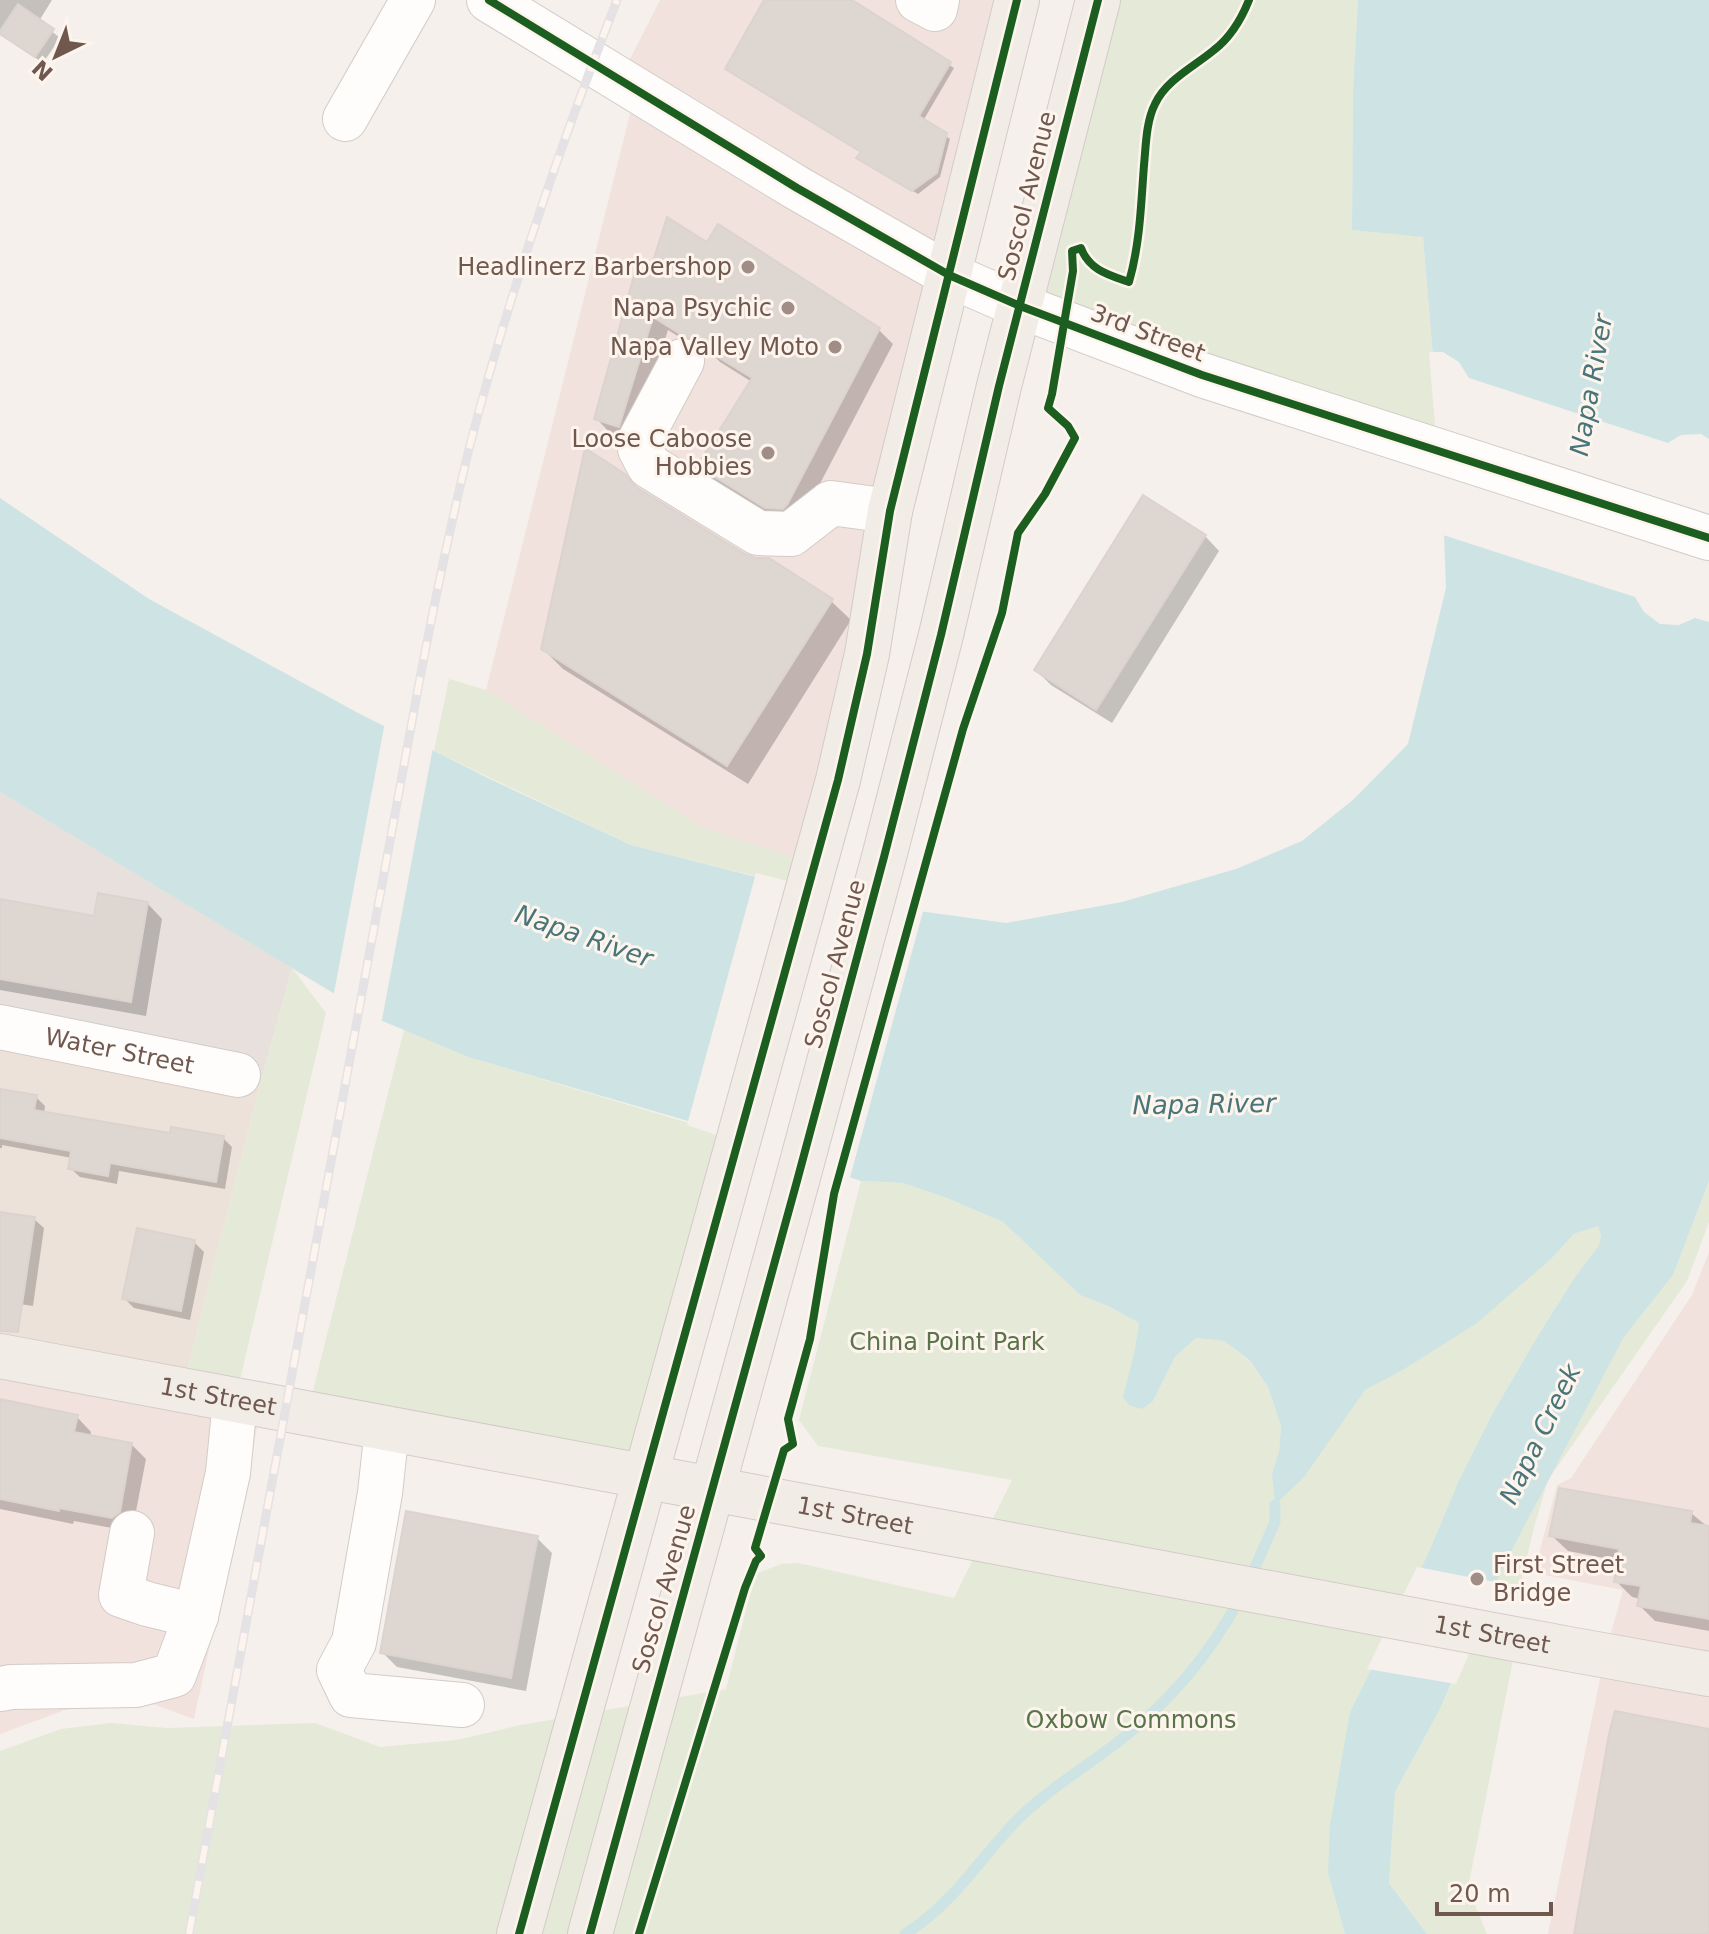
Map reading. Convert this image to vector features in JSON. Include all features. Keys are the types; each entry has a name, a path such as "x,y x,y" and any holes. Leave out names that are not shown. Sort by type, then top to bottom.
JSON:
{"main road":[{"name":"Soscol Avenue","path":"519,1934 838,780 867,654 890,511 1017,0"},
{"name":"Soscol Avenue","path":"590,1934 877,883 1098,0"},
{"name":"1st Street","path":"0,1356 1709,1674"}],"street":[{"path":"345,119 413,0"},
{"name":"3rd Street","path":"489,0 546,15 797,188 949,275 1020,306 1202,375 1709,538"},
{"path":"918,0 935,9 937,0"},
{"path":"682,361 641,438 640,449 649,466 758,533 791,534 831,503 890,511"},
{"name":"Water Street","path":"0,1027 238,1075"},
{"path":"0,1689 136,1685 174,1675 196,1616 228,1473 235,1401"},
{"path":"387,1429 380,1493 354,1642 339,1670 351,1695 462,1705"},
{"path":"132,1533 121,1595 196,1616"}],"shaded area":[{"path":"660,0 1017,0 815,864 703,828 486,690 636,90 620,79"},
{"path":"0,792 292,968 261,1081 0,1027"},
{"path":"0,1028 261,1081 182,1391 0,1355"},
{"path":"1709,1252 1709,1934 1548,1934 1605,1654 1623,1590 1534,1573 1557,1485 1571,1478 1692,1295"},
{"path":"0,1355 262,1405 194,1719 156,1705 127,1702 98,1704 65,1710 0,1734"}],"green space":[{"path":"1098,0 1358,0 1353,90 1352,230 1423,236 1441,451 1020,306"},
{"path":"449,679 486,690 703,828 815,864 807,889 631,845 434,751"},
{"path":"292,968 326,1013 235,1401 182,1391 261,1081"},
{"path":"404,1030 468,1057 739,1138 644,1476 307,1414"},
{"name":"Oxbow Commons","path":"861,1181 903,1183 1003,1222 1080,1295 1139,1323 1134,1354 1153,1401 1175,1357 1196,1338 1224,1341 1250,1362 1268,1387 1281,1426 1279,1451 1272,1474 1276,1504 1365,1390 1440,1346 1551,1259 1574,1234 1598,1226 1601,1235 1599,1245 1575,1277 1495,1409 1350,1712 1328,1873 1345,1934 0,1934 0,1751 61,1729 111,1723 167,1728 315,1723 380,1747 457,1740 521,1725 726,1689 758,1573 781,1564 798,1563 954,1598 1012,1480 818,1446 799,1420"},
{"path":"1709,1181 1709,1222 1687,1281 1551,1476 1624,1337 1673,1275"},
{"path":"1547,1483 1518,1593 1489,1588 1504,1565"},
{"path":"1477,1632 1517,1640 1468,1888 1487,1934 1427,1934 1389,1883 1395,1792"}],"water":[{"path":"1358,0 1709,0 1709,1181 1673,1275 1624,1337 1504,1565 1440,1709 1395,1792 1389,1883 1427,1934 1345,1934 1328,1873 1330,1825 1350,1712 1495,1409 1575,1277 1599,1245 1601,1235 1598,1226 1574,1234 1551,1259 1477,1323 1365,1390 1304,1477 1275,1505 1272,1474 1279,1451 1281,1426 1268,1387 1250,1361 1224,1341 1196,1338 1175,1357 1153,1401 1142,1409 1129,1405 1123,1397 1139,1323 1080,1295 1003,1222 903,1183 861,1181 688,1121 468,1057 373,1017 0,792 0,498 149,599 360,714 631,845 854,902 1006,923 1122,902 1236,869 1302,841 1354,799 1408,744 1446,588 1441,451 1423,237 1352,230 1353,90"}],"pier":[{"path":"1429,352 1443,352 1459,362 1469,378 1668,443 1681,435 1701,434 1709,439 1709,622 1695,618 1679,625 1660,624 1644,612 1635,597 1440,534"},
{"path":"385,722 433,747 381,1025 333,998"},
{"path":"756,873 855,898 924,908 849,1181 687,1125"},
{"path":"1417,1567 1500,1583 1456,1684 1367,1669"}],"building":[{"path":"764,0 852,0 951,62 919,116 947,133 937,173 912,191 856,158 861,152 725,69"},
{"path":"18,4 54,29 35,57 0,34"},
{"path":"667,217 707,242 718,224 880,328 783,509 765,508 697,466 752,378 703,348 694,339 685,337 653,317 619,427 594,419 635,272 648,277"},
{"path":"585,448 625,474 636,487 745,554 769,558 833,599 727,766 541,649"},
{"path":"1143,495 1206,535 1096,710 1034,670"},
{"path":"98,893 148,902 131,1002 0,979 0,899 94,916"},
{"path":"0,1089 37,1095 34,1110 170,1133 171,1127 224,1136 216,1182 110,1163 108,1176 68,1169 71,1151 0,1138"},
{"path":"0,1212 35,1217 18,1332 0,1331"},
{"path":"137,1228 195,1240 181,1311 122,1299"},
{"path":"0,1399 78,1415 74,1432 132,1443 120,1512 112,1518 0,1499"},
{"path":"1559,1488 1692,1511 1690,1523 1709,1526 1709,1619 1637,1606 1641,1586 1614,1582 1619,1549 1549,1536"},
{"path":"406,1511 538,1536 511,1678 380,1653"},
{"path":"1615,1711 1709,1729 1709,1934 1574,1934"}],"waterway":[{"path":"1250,1579 1275,1522 1275,1505"},
{"path":"905,1934 951,1896 1028,1810 1137,1727 1171,1694 1202,1658 1240,1598"}],"railway":[{"path":"189,1934 420,678 450,532 485,389 519,276 575,110 617,0"}],"cycle path":[{"path":"489,0 797,188 949,275 1020,306 1202,375 1709,538"},
{"path":"519,1934 838,780 867,654 890,511 1017,0"},
{"path":"590,1934 884,857 941,635 999,386 1098,0"},
{"path":"639,1934 745,1588 761,1556 755,1548 784,1450 793,1444 788,1419 810,1339 834,1194 963,729 1002,613 1018,533 1045,494 1075,438 1068,426 1048,408 1073,271 1072,251 1081,248 1094,267 1129,282 1138,239 1146,142 1152,111 1166,88 1226,40 1249,0"}],"place":[{"name":"Headlinerz Barbershop","path":"748,267"},
{"name":"Napa Psychic","path":"788,308"},
{"name":"Napa Valley Moto","path":"835,347"},
{"name":"Loose Caboose Hobbies","path":"768,453"},
{"name":"First Street Bridge","path":"1477,1579"}],"water label":[{"name":"Napa River","path":"1591,385"},
{"name":"Napa River","path":"584,936"},
{"name":"Napa River","path":"1204,1104"},
{"name":"Napa Creek","path":"1540,1434"}],"park label":[{"name":"China Point Park","path":"947,1342"}]}
